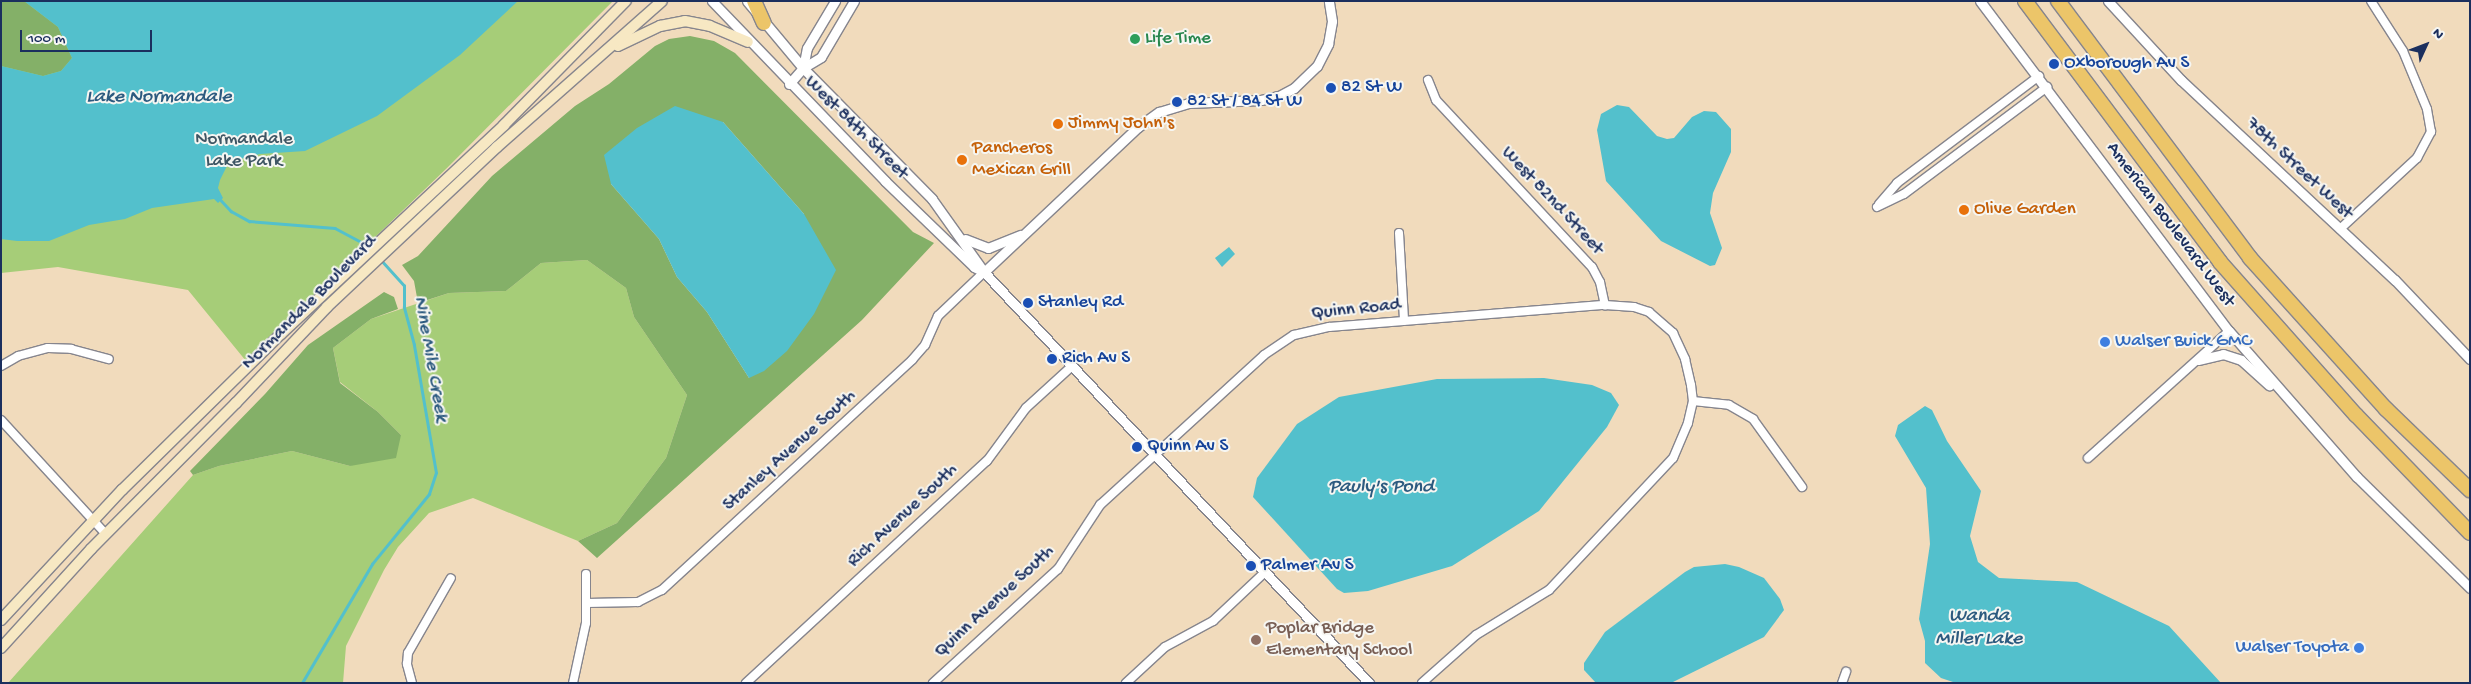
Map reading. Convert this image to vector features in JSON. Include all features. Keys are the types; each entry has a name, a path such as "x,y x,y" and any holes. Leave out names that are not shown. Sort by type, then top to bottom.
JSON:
{"highway":[{"path":"754,1 764,22"},
{"path":"2025,1 2220,262 2356,415 2470,533"},
{"path":"2058,1 2187,178 2250,258 2386,409 2470,490"},
{"path":"2408,467 2470,522"}],"main road":[{"name":"Normandale Boulevard","path":"1,620 93,520 387,243 624,1"},
{"name":"Normandale Boulevard","path":"387,243 662,1"},
{"path":"606,52 660,26 684,21 710,26 748,42"},
{"name":"Normandale Boulevard","path":"1,648 106,534 236,404 288,345 364,265"}],"street":[{"name":"West 84th Street","path":"712,1 789,84 974,267 984,272"},
{"name":"West 84th Street","path":"747,1 803,68 908,173 962,238 984,272 1369,683"},
{"path":"803,68 807,48 836,1"},
{"path":"789,84 803,68 821,57 854,1"},
{"name":"American Boulevard West","path":"1980,1 2039,76 2229,331 2299,414 2430,553 2470,588"},
{"name":"78th Street West","path":"2108,1 2180,80 2414,298 2470,359"},
{"path":"2340,229 2417,158 2431,132 2427,109 2403,51 2371,1"},
{"path":"984,272 1138,127 1159,112 1189,103 1261,100 1279,96 1294,88 1317,66 1326,49 1331,33 1330,3"},
{"path":"2039,76 1897,183 1877,207 1904,194 2047,87"},
{"name":"West 82nd Street","path":"1428,80 1436,100 1592,267 1600,282 1605,305"},
{"path":"962,238 988,248 1026,232"},
{"path":"1398,233 1404,321"},
{"name":"Stanley Avenue South","path":"587,603 638,602 662,590 912,360 924,345 938,316 984,272"},
{"path":"1422,683 1476,635 1532,603 1564,576 1673,458 1688,424 1693,401 1688,366 1682,349 1663,321 1634,306 1605,305"},
{"name":"Quinn Road","path":"1155,455 1278,344 1311,329 1605,305"},
{"path":"2088,458 2229,331"},
{"path":"1,366 18,356 48,348 71,349 109,358"},
{"path":"2198,360 2223,354 2242,360 2299,414"},
{"name":"Rich Avenue South","path":"746,683 987,462 1026,408 1072,366"},
{"path":"1693,401 1729,406 1753,419 1802,487"},
{"path":"1,420 106,534"},
{"name":"Quinn Avenue South","path":"933,683 1058,569 1070,554 1092,515 1155,455"},
{"path":"1126,683 1165,647 1213,621 1265,572"},
{"path":"573,683 587,603 586,574"},
{"path":"412,683 407,664 408,653 451,578"},
{"path":"1842,683 1846,672"}],"green space":[{"name":"Normandale Lake Park","path":"1,1 613,1 447,168 246,361 188,290 58,267 1,273"},
{"path":"1,1 24,1 58,27 72,58 61,71 43,76 1,66"},
{"path":"690,36 714,41 735,53 913,232 934,243 862,320 597,558 578,541 617,523 666,458 687,395 634,317 626,288 587,260 541,263 506,291 449,293 418,303 414,281 402,265 418,256 492,176 575,106 609,84 655,46 669,39","holes":["723,122 804,214 749,378 707,312 677,277 659,239 611,184"]},
{"path":"587,260 626,288 634,317 687,395 666,458 617,523 578,541 473,498 429,513 398,547 384,570 346,646 343,683 8,683 193,475 219,466 292,451 350,466 401,435 378,412 340,382 333,348 371,319 449,293 506,291 541,263"},
{"path":"384,292 394,297 398,309 371,319 333,348 340,383 378,412 401,435 396,458 350,466 292,451 219,466 193,475 190,471 265,394 308,345"}],"water":[{"name":"Lake Normandale","path":"24,1 518,1 460,55 377,116 305,151 260,154 229,162 220,180 218,188 223,198 218,203 214,199 152,208 125,219 89,225 49,241 17,241 1,239 1,66 43,76 61,71 72,58 58,27"},
{"path":"1617,105 1629,107 1657,136 1667,139 1674,138 1692,117 1704,111 1716,112 1731,129 1731,152 1713,193 1710,213 1722,248 1715,265 1710,266 1661,241 1606,181 1597,130 1601,114"},
{"path":"675,106 723,122 804,214 836,270 814,314 787,351 764,371 749,378 707,312 677,277 659,239 611,184 604,155 637,128"},
{"path":"1229,247 1235,254 1222,267 1215,258"},
{"name":"Pauly's Pond","path":"1544,378 1592,385 1611,393 1619,405 1607,427 1539,511 1452,566 1368,591 1344,593 1337,589 1253,497 1257,478 1297,424 1339,397 1437,379"},
{"name":"Wanda Miller Lake","path":"1925,406 1932,410 1947,441 1981,491 1970,536 1978,562 1999,578 2077,582 2169,626 2221,683 1956,683 1941,678 1925,663 1925,641 1919,619 1930,544 1926,488 1895,436 1898,425"},
{"path":"1725,564 1739,567 1764,578 1780,599 1784,610 1764,637 1671,683 1596,683 1584,670 1584,663 1605,632 1685,572 1694,567"}],"waterway":[{"name":"Nine Mile Creek","path":"219,198 231,211 249,221 335,228 370,247"},
{"name":"Nine Mile Creek","path":"302,683 372,564 429,494 436,473 414,345 404,307 404,286 380,259"}],"place":[{"name":"Life Time","path":"1135,39"},
{"name":"Oxborough Av S","path":"2054,64"},
{"name":"82 St W","path":"1331,88"},
{"name":"82 St / 84 St W","path":"1177,102"},
{"name":"Jimmy John's","path":"1058,124"},
{"name":"Pancheros Mexican Grill","path":"962,160"},
{"name":"Olive Garden","path":"1964,210"},
{"name":"Stanley Rd","path":"1028,303"},
{"name":"Walser Buick GMC","path":"2105,342"},
{"name":"Rich Av S","path":"1052,359"},
{"name":"Quinn Av S","path":"1137,447"},
{"name":"Palmer Av S","path":"1251,566"},
{"name":"Poplar Bridge Elementary School","path":"1256,640"},
{"name":"Walser Toyota","path":"2359,648"}]}
